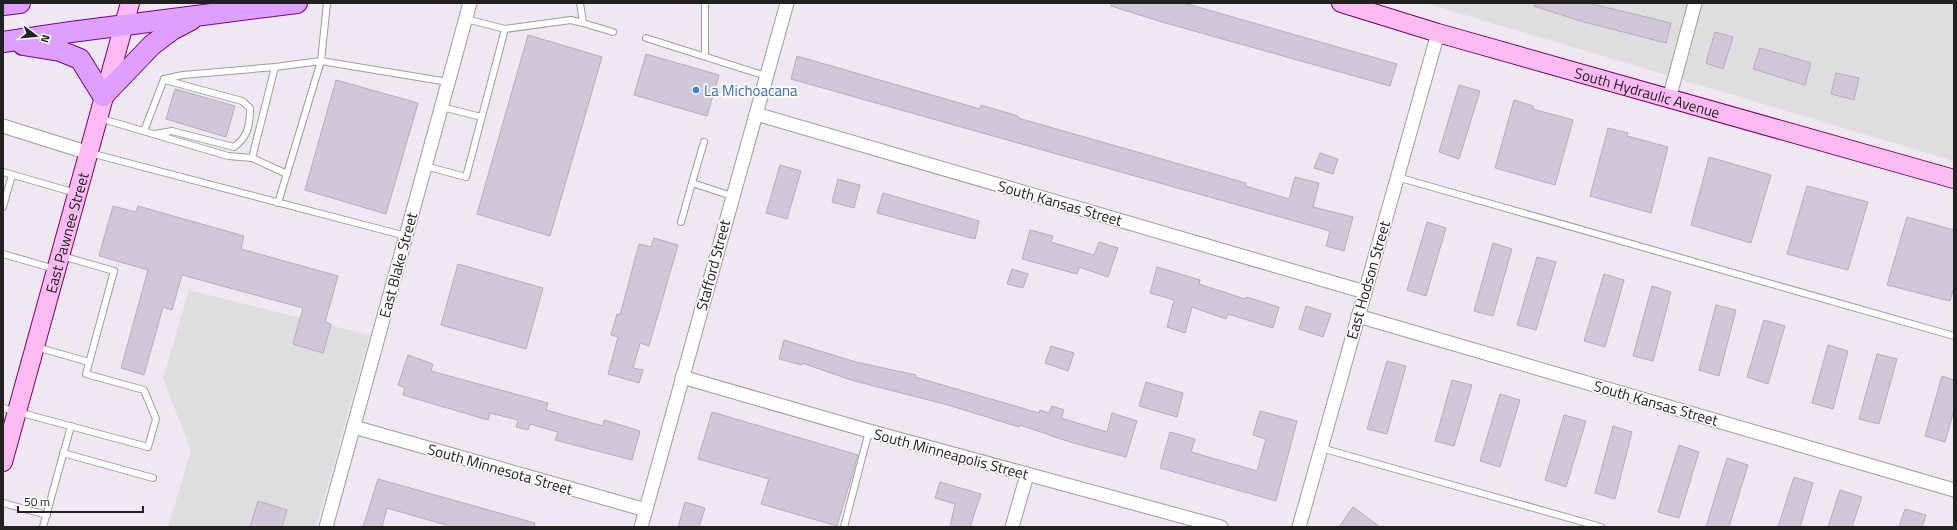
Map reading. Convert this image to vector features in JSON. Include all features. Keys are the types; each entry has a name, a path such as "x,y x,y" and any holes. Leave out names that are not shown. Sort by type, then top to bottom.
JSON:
{"main road":[{"path":"3,5 20,3"},
{"path":"3,42 297,3"},
{"path":"3,42 60,51 80,59 103,96 152,45 172,30 199,15"}],"street":[{"name":"East Pawnee Street","path":"3,462 10,410 35,347 89,153 103,96 130,3"},
{"name":"East Blake Street","path":"326,527 470,3"},
{"name":"Stafford Street","path":"641,527 787,3"},
{"name":"South Hydraulic Avenue","path":"1341,3 1438,33 1954,179"},
{"path":"1669,99 1695,3"},
{"name":"East Hodson Street","path":"1300,527 1438,33"},
{"name":"South Kansas Street","path":"756,114 1365,292"},
{"path":"3,126 89,153"},
{"name":"South Kansas Street","path":"1358,316 1954,490"},
{"name":"South Minneapolis Street","path":"682,377 1027,475 1221,527"},
{"name":"South Minnesota Street","path":"354,427 646,510"},
{"path":"1012,527 1027,475"}],"lane":[{"path":"278,203 321,61 327,3"},
{"path":"580,3 583,23"},
{"path":"705,3 705,56"},
{"path":"466,19 505,29 571,20 613,32"},
{"path":"425,166 466,177 505,29"},
{"path":"646,38 766,76"},
{"path":"164,80 183,75 275,67 321,61 448,82"},
{"path":"252,158 275,67"},
{"path":"144,131 164,80"},
{"path":"153,134 172,131 234,147 244,140 250,123 250,108 242,101 164,80"},
{"path":"442,107 482,117"},
{"path":"98,118 228,156 252,158 287,174"},
{"path":"682,222 704,142"},
{"path":"89,153 406,236"},
{"path":"3,172 78,193"},
{"path":"3,207 12,175"},
{"path":"1397,177 1954,336"},
{"path":"692,183 732,196"},
{"path":"3,254 114,271 86,374 144,390 156,419 148,447 10,410"},
{"path":"35,347 89,362"},
{"path":"43,527 71,426"},
{"path":"844,527 869,431"},
{"path":"1321,448 1601,527"},
{"path":"63,453 153,478"},
{"path":"3,503 47,515"}],"shaded area":[{"path":"1425,3 1954,3 1954,161"},
{"path":"189,290 370,335 316,527 168,527 191,451 163,378"}],"building":[{"path":"1111,3 1184,3 1397,64 1390,86 1162,22 1111,6"},
{"path":"1534,3 1588,3 1671,23 1666,43 1584,22 1534,6"},
{"path":"1715,32 1733,37 1723,69 1706,63"},
{"path":"528,35 602,57 550,236 477,214"},
{"path":"1760,48 1811,63 1805,85 1753,69"},
{"path":"646,54 719,75 707,116 634,95"},
{"path":"797,56 980,109 981,105 1018,116 1018,118 1246,183 1245,186 1289,199 1295,177 1319,183 1313,207 1353,217 1344,251 1326,246 1330,231 791,79"},
{"path":"1836,73 1859,78 1854,100 1831,94"},
{"path":"336,80 418,103 386,214 305,190"},
{"path":"1459,85 1480,91 1459,159 1439,152"},
{"path":"175,89 235,106 226,137 166,119"},
{"path":"1514,100 1533,106 1533,109 1573,120 1555,185 1495,168"},
{"path":"1608,128 1628,133 1627,136 1668,147 1651,213 1590,196"},
{"path":"1320,153 1338,159 1333,174 1314,168"},
{"path":"1709,157 1771,175 1751,243 1691,225"},
{"path":"780,165 801,171 787,219 766,213"},
{"path":"838,179 860,185 854,208 832,202"},
{"path":"1807,186 1868,202 1848,270 1787,254"},
{"path":"883,193 979,221 975,239 877,213"},
{"path":"113,206 136,212 138,206 244,236 241,249 338,276 325,322 331,324 323,353 293,344 303,308 182,275 172,310 163,307 144,375 121,368 148,270 99,256"},
{"path":"1907,217 1954,230 1954,287 1950,301 1887,285"},
{"path":"1427,222 1446,228 1426,296 1407,290"},
{"path":"1030,230 1053,236 1051,242 1094,255 1099,242 1118,248 1108,277 1079,267 1077,274 1022,259"},
{"path":"654,238 678,245 649,346 640,343 633,368 643,370 639,383 608,374 618,337 611,335 617,314 620,315 639,244 651,247"},
{"path":"1493,243 1512,249 1493,316 1474,311"},
{"path":"1537,257 1556,262 1536,330 1517,325"},
{"path":"458,264 543,288 526,349 441,325"},
{"path":"1157,267 1200,280 1199,284 1245,299 1246,297 1279,307 1273,328 1228,314 1226,319 1192,307 1185,333 1167,327 1174,300 1150,293"},
{"path":"1012,269 1028,274 1023,288 1007,284"},
{"path":"1604,274 1624,280 1605,347 1584,341"},
{"path":"1652,286 1671,292 1653,361 1633,356"},
{"path":"1716,305 1736,310 1719,376 1699,370"},
{"path":"1306,306 1331,314 1323,337 1299,329"},
{"path":"1764,320 1785,326 1768,384 1747,377"},
{"path":"784,340 856,362 916,375 915,377 1039,413 1040,410 1049,413 1052,406 1064,410 1061,418 1107,432 1112,413 1137,421 1126,457 1070,442 1020,425 1019,427 948,405 851,380 802,363 802,365 779,359"},
{"path":"1828,345 1848,351 1833,409 1812,403"},
{"path":"1051,346 1074,353 1068,371 1045,363"},
{"path":"1877,354 1897,359 1879,424 1859,419"},
{"path":"408,355 433,364 431,371 548,403 546,410 603,426 604,420 640,431 632,460 555,440 558,432 530,424 528,430 516,427 518,420 490,413 488,420 403,395 405,388 398,385"},
{"path":"1387,361 1406,366 1387,434 1367,429"},
{"path":"1942,376 1954,380 1954,410 1945,442 1925,436"},
{"path":"1452,380 1472,385 1454,446 1435,441"},
{"path":"1146,382 1183,393 1177,417 1139,406"},
{"path":"1500,394 1520,400 1500,467 1480,461"},
{"path":"1260,411 1297,421 1276,501 1160,468 1170,432 1195,439 1191,452 1257,471 1266,439 1253,435"},
{"path":"712,412 858,455 837,526 761,504 769,479 698,459"},
{"path":"1564,415 1586,421 1566,487 1545,480"},
{"path":"1613,426 1632,432 1615,499 1595,493"},
{"path":"1679,445 1699,452 1679,518 1658,512"},
{"path":"1727,458 1748,465 1729,527 1706,527"},
{"path":"1794,477 1813,483 1800,527 1778,527"},
{"path":"378,479 535,523 534,527 446,527 446,525 387,508 382,527 363,527"},
{"path":"940,482 981,494 970,527 950,527 955,504 935,498"},
{"path":"1840,490 1862,497 1852,527 1828,527"},
{"path":"258,501 287,510 282,527 250,527"},
{"path":"685,502 705,508 699,527 678,527"},
{"path":"1353,507 1380,527 1339,527"},
{"path":"1905,509 1926,515 1922,527 1899,527"}],"place":[{"name":"La Michoacana","path":"696,90"}]}
